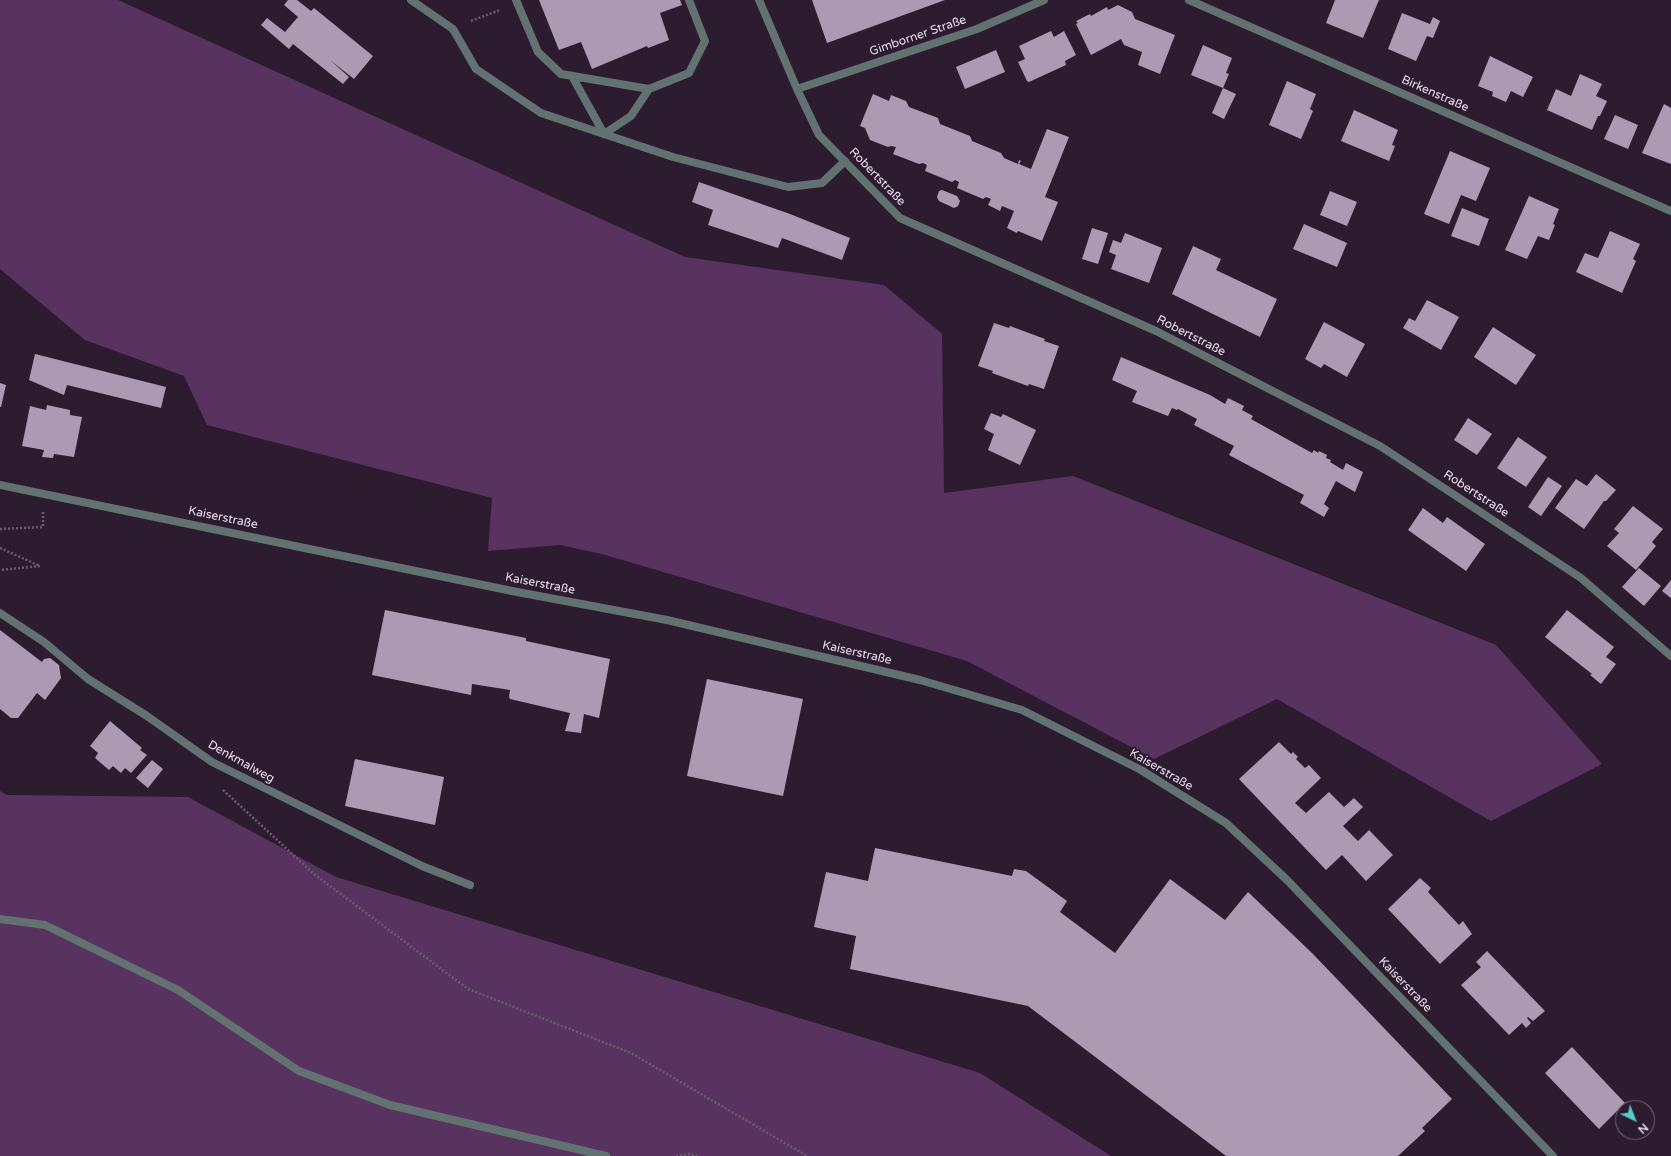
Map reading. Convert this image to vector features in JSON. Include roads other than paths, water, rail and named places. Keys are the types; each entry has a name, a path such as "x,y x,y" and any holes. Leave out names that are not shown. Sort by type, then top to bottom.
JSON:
{"street":[{"path":"411,0 453,29 476,69 541,113 673,157 788,187 822,183 845,161"},
{"path":"516,2 538,52 561,74 649,89 689,73 705,41 689,0"},
{"name":"Robertstraße","path":"759,0 797,89 819,135 900,218 1156,331 1380,446 1581,578 1671,656"},
{"name":"Gimborner Straße","path":"797,89 977,29 1044,0"},
{"name":"Birkenstraße","path":"1189,0 1671,211"},
{"path":"572,76 604,134"},
{"path":"604,134 631,116 649,89"},
{"name":"Kaiserstraße","path":"0,485 512,591 667,620 920,680 1022,710 1140,770 1226,823 1287,880 1553,1156"},
{"name":"Denkmalweg","path":"0,613 44,642 88,679 147,716 212,762 422,866 470,885"},
{"path":"0,919 45,925 178,990 299,1071 390,1105 606,1156"}]}
